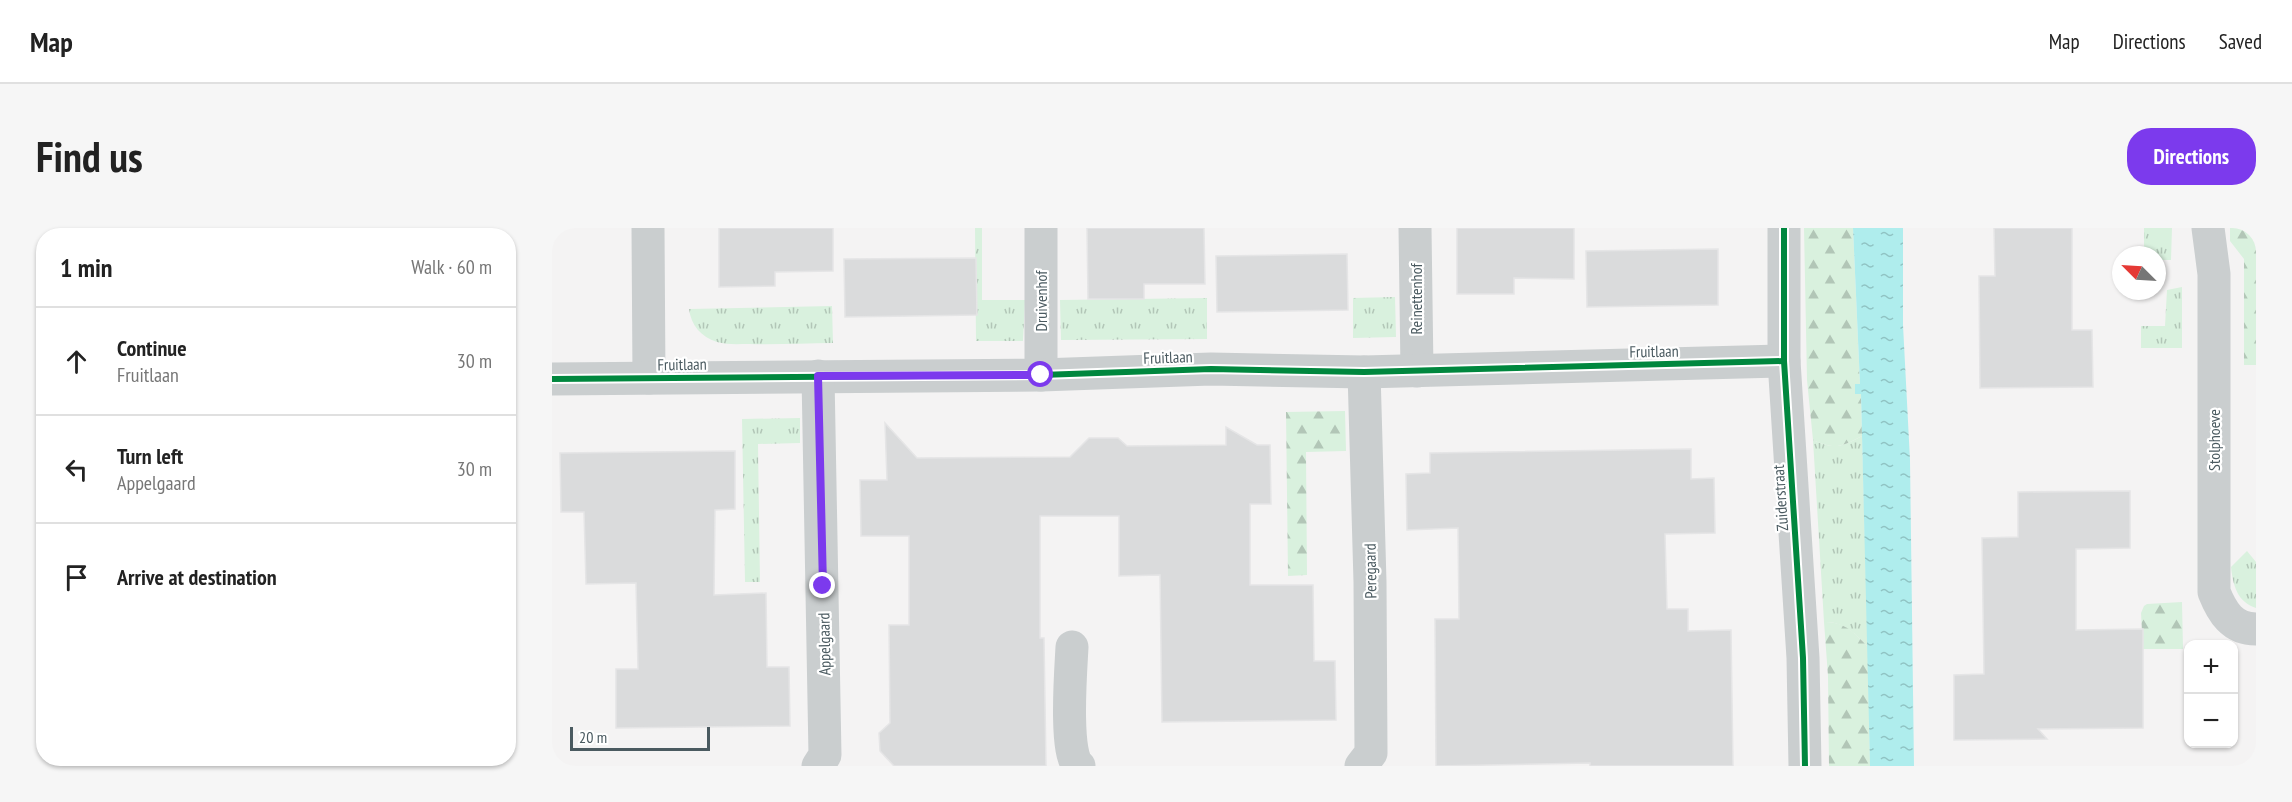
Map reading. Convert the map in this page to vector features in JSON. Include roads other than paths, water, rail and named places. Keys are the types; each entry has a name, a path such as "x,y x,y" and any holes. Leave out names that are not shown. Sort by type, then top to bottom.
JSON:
{"street":[{"path":"648,228 649,378"},
{"name":"Druivenhof","path":"1041,228 1041,375"},
{"name":"Reinettenhof","path":"1415,228 1417,371"},
{"name":"Zuiderstraat","path":"1784,228 1784,361 1803,658 1805,766"},
{"name":"Stolphoeve","path":"2208,228 2214,274 2214,592 2222,610 2232,622 2244,629 2256,629"},
{"name":"Fruitlaan","path":"552,379 1041,375 1211,369 1364,372 1784,361"},
{"name":"Peregaard","path":"1361,766 1371,753 1370,582 1364,372"},
{"name":"Appelgaard","path":"818,376 825,755 818,766"},
{"path":"1072,647 1070,746 1075,763 1079,766"}],"water":[{"path":"1853,228 1903,228 1903,325 1910,460 1914,766 1870,766 1861,394 1855,394 1855,384 1860,384"}]}
